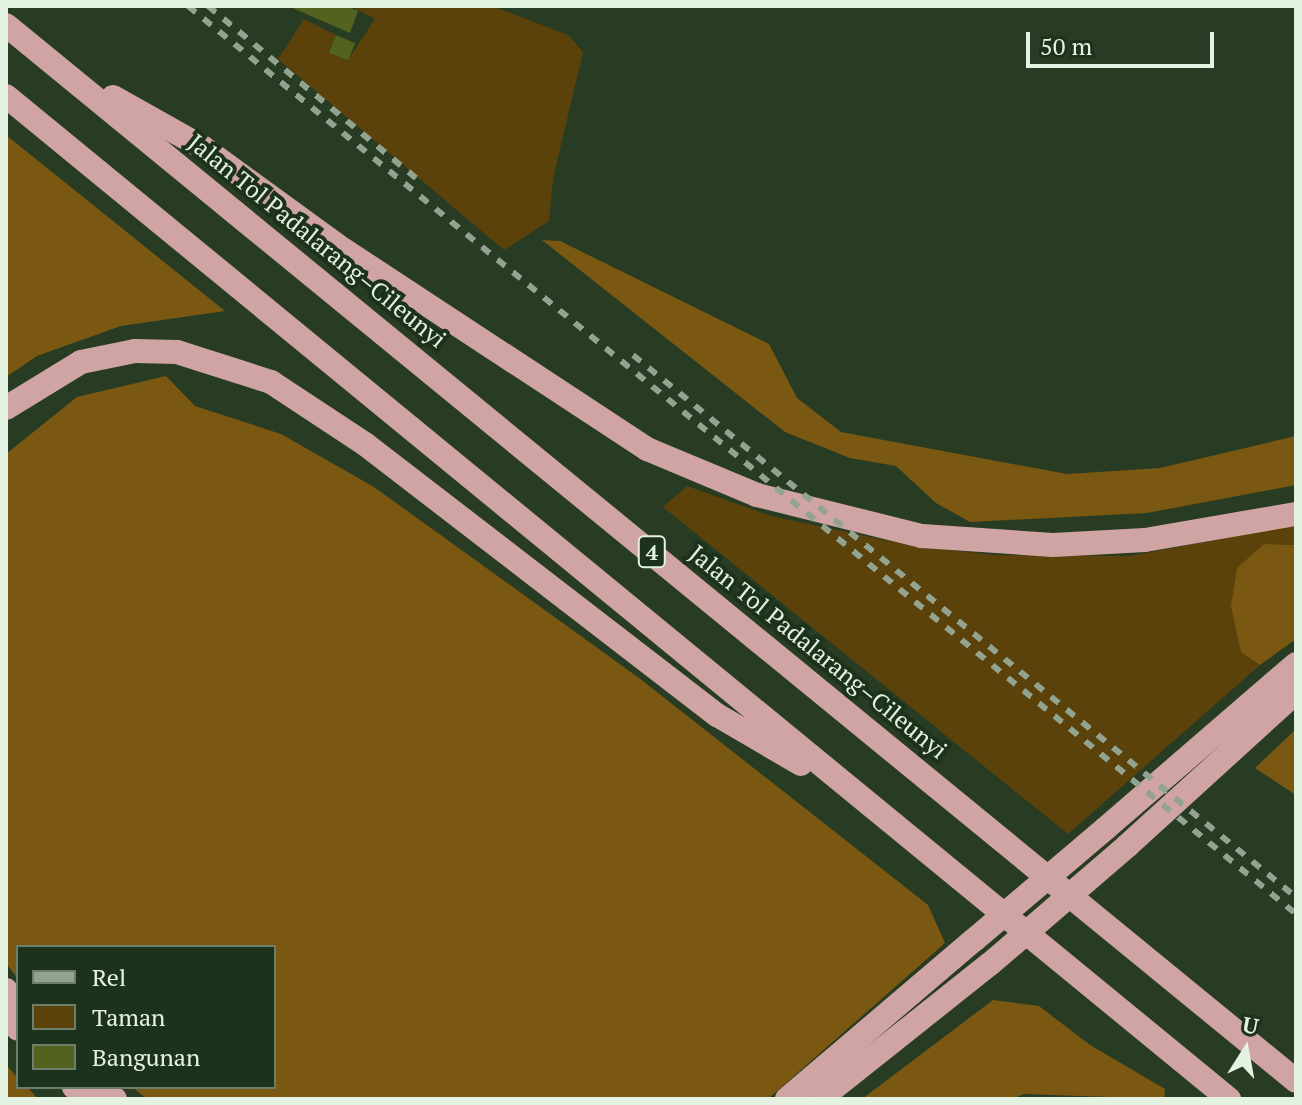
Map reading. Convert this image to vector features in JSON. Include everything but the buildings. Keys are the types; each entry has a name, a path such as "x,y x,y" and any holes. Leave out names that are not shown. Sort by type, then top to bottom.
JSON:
{"highway":[{"name":"Jalan Tol Padalarang–Cileunyi","path":"6,25 1296,1081"},
{"path":"52,62 202,147 344,250 647,449 757,495 922,536 1040,545 1145,540 1296,514"},
{"name":"4","path":"6,96 1229,1099"},
{"path":"6,408 81,362 135,351 177,352 271,382 365,444 717,715 865,801"},
{"path":"787,1099 1296,664"},
{"path":"820,1099 990,964 1127,846 1296,692"}],"green space":[{"path":"350,6 492,6 568,35 583,52 553,179 549,221 504,250 278,59 304,19 336,35 328,52 347,61 375,19"},
{"path":"687,486 771,516 913,546 995,555 1129,556 1296,525 1296,545 1265,544 1241,651 1260,665 1068,834 663,507"}],"shaded area":[{"path":"6,135 225,311 121,326 37,356 6,377"},
{"path":"542,240 560,241 769,344 797,398 841,432 1067,474 1160,468 1296,436 1296,485 1147,513 970,522 936,503 896,466 850,458 785,432"},
{"path":"166,376 195,406 281,434 374,487 639,678 928,905 945,943 768,1099 147,1099 134,1089 276,1089 276,945 16,945 16,976 6,963 6,454 77,397"},
{"path":"1264,544 1296,545 1296,639 1260,665 1241,652 1231,606 1237,568"},
{"path":"1296,729 1296,795 1255,768"},
{"path":"993,1000 1039,1006 1090,1045 1165,1089 1164,1099 1024,1094 1012,1099 862,1099"},
{"path":"6,1065 16,1076 16,1089 29,1089 38,1099 6,1099"}],"railway":[{"path":"188,6 1296,914"},
{"path":"208,6 416,178"},
{"path":"633,355 1296,897"}]}
